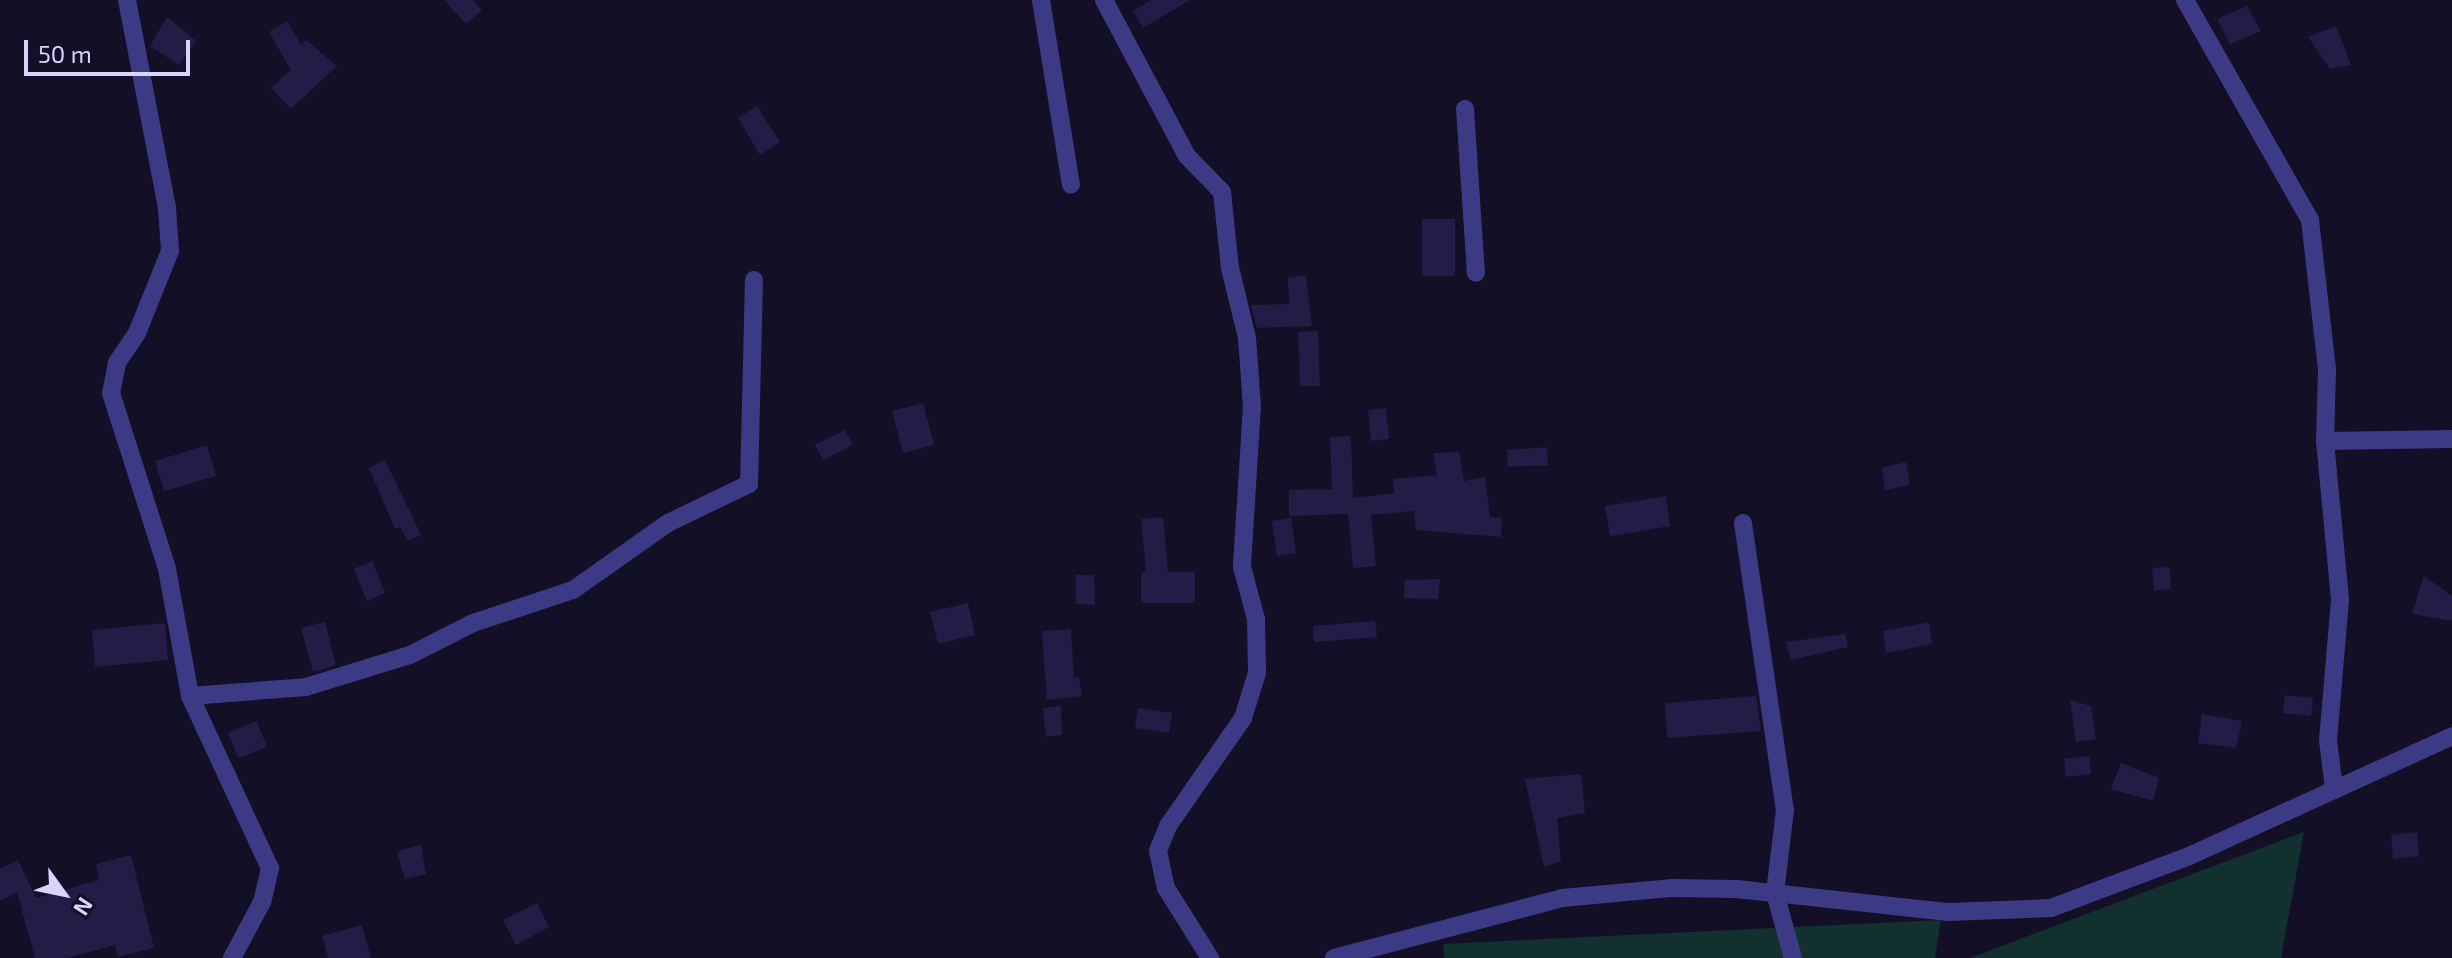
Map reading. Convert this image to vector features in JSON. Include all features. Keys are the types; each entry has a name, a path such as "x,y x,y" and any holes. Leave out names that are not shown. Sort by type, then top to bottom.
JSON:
{"street":[{"path":"127,0 167,208 170,251 137,333 117,363 111,393 167,569 190,696 270,868 262,902 232,958"},
{"path":"1041,0 1071,185"},
{"path":"1104,0 1187,156 1222,192 1230,268 1247,338 1252,406 1242,567 1256,619 1257,673 1243,718 1168,826 1158,851 1166,888 1202,954"},
{"path":"2185,0 2310,220 2327,370 2325,441 2340,600 2328,740 2334,789"},
{"path":"1465,109 1476,273"},
{"path":"190,696 306,687 410,655 473,623 573,590 668,523 749,484 754,280"},
{"path":"2325,441 2452,439"},
{"path":"1743,523 1785,810 1775,893 1793,958"},
{"path":"1334,958 1562,898 1671,888 1775,893 1949,912 2051,908 2174,863 2452,736"}],"green space":[{"path":"2304,832 2281,958 1970,958"},
{"path":"1941,920 1935,958 1444,958 1443,944"}],"building":[{"path":"444,0 473,0 482,10 466,24"},
{"path":"1151,0 1190,0 1143,28 1133,11"},
{"path":"2247,6 2261,31 2230,44 2217,19"},
{"path":"167,17 196,41 179,65 150,46"},
{"path":"287,21 301,45 306,40 337,66 291,109 271,88 291,70 269,32"},
{"path":"2336,26 2351,65 2330,69 2308,37"},
{"path":"757,106 780,142 760,155 738,118"},
{"path":"1422,219 1455,219 1455,276 1422,276"},
{"path":"1306,275 1312,326 1257,328 1251,305 1290,304 1287,278"},
{"path":"1318,331 1320,386 1300,386 1298,332"},
{"path":"923,403 934,445 903,453 892,411"},
{"path":"1386,408 1389,439 1371,441 1368,410"},
{"path":"845,430 853,445 823,460 815,445"},
{"path":"1351,436 1353,498 1394,493 1393,479 1437,475 1433,453 1459,452 1464,481 1485,477 1490,517 1502,518 1501,537 1416,530 1414,511 1371,515 1376,566 1353,568 1348,514 1289,516 1289,490 1332,489 1330,437"},
{"path":"207,445 216,476 164,491 155,461"},
{"path":"1547,447 1548,465 1508,467 1507,450"},
{"path":"385,460 421,535 408,541 400,527 395,529 369,468"},
{"path":"1906,462 1910,485 1885,490 1882,468"},
{"path":"1666,496 1670,526 1610,536 1605,506"},
{"path":"1163,517 1168,572 1195,572 1195,603 1141,603 1141,573 1146,572 1141,519"},
{"path":"1291,518 1296,553 1277,556 1272,521"},
{"path":"372,561 385,593 367,601 354,569"},
{"path":"2170,567 2171,589 2154,591 2152,568"},
{"path":"1076,575 1094,575 1095,605 1076,604"},
{"path":"2424,576 2452,596 2452,621 2412,614"},
{"path":"1440,579 1438,599 1404,598 1405,580"},
{"path":"968,603 975,635 938,644 930,612"},
{"path":"1375,621 1377,637 1314,642 1313,626"},
{"path":"325,622 336,665 313,672 301,628"},
{"path":"1929,622 1932,644 1886,653 1883,631"},
{"path":"165,623 168,660 95,667 92,630"},
{"path":"1071,629 1074,678 1079,677 1082,696 1047,700 1042,631"},
{"path":"1845,634 1848,647 1791,660 1786,642"},
{"path":"2285,695 2313,698 2311,716 2283,713"},
{"path":"1756,696 1761,731 1667,738 1665,703"},
{"path":"2070,700 2091,706 2096,739 2076,742"},
{"path":"1061,706 1062,735 1046,737 1043,708"},
{"path":"1138,708 1172,713 1169,733 1135,728"},
{"path":"2202,714 2242,721 2236,748 2198,743"},
{"path":"257,721 267,747 238,758 228,733"},
{"path":"2089,756 2091,774 2066,777 2064,759"},
{"path":"2121,763 2159,778 2153,801 2111,789"},
{"path":"1581,774 1585,813 1557,818 1561,861 1544,867 1525,779"},
{"path":"2417,832 2419,856 2393,859 2391,835"},
{"path":"421,844 426,874 405,879 397,852"},
{"path":"131,855 154,948 118,957 115,945 67,958 35,958 17,892 0,901 0,869 18,860 36,898 99,880 96,864"},
{"path":"537,903 549,927 516,945 503,920"},
{"path":"362,925 371,958 328,958 322,936"}]}
